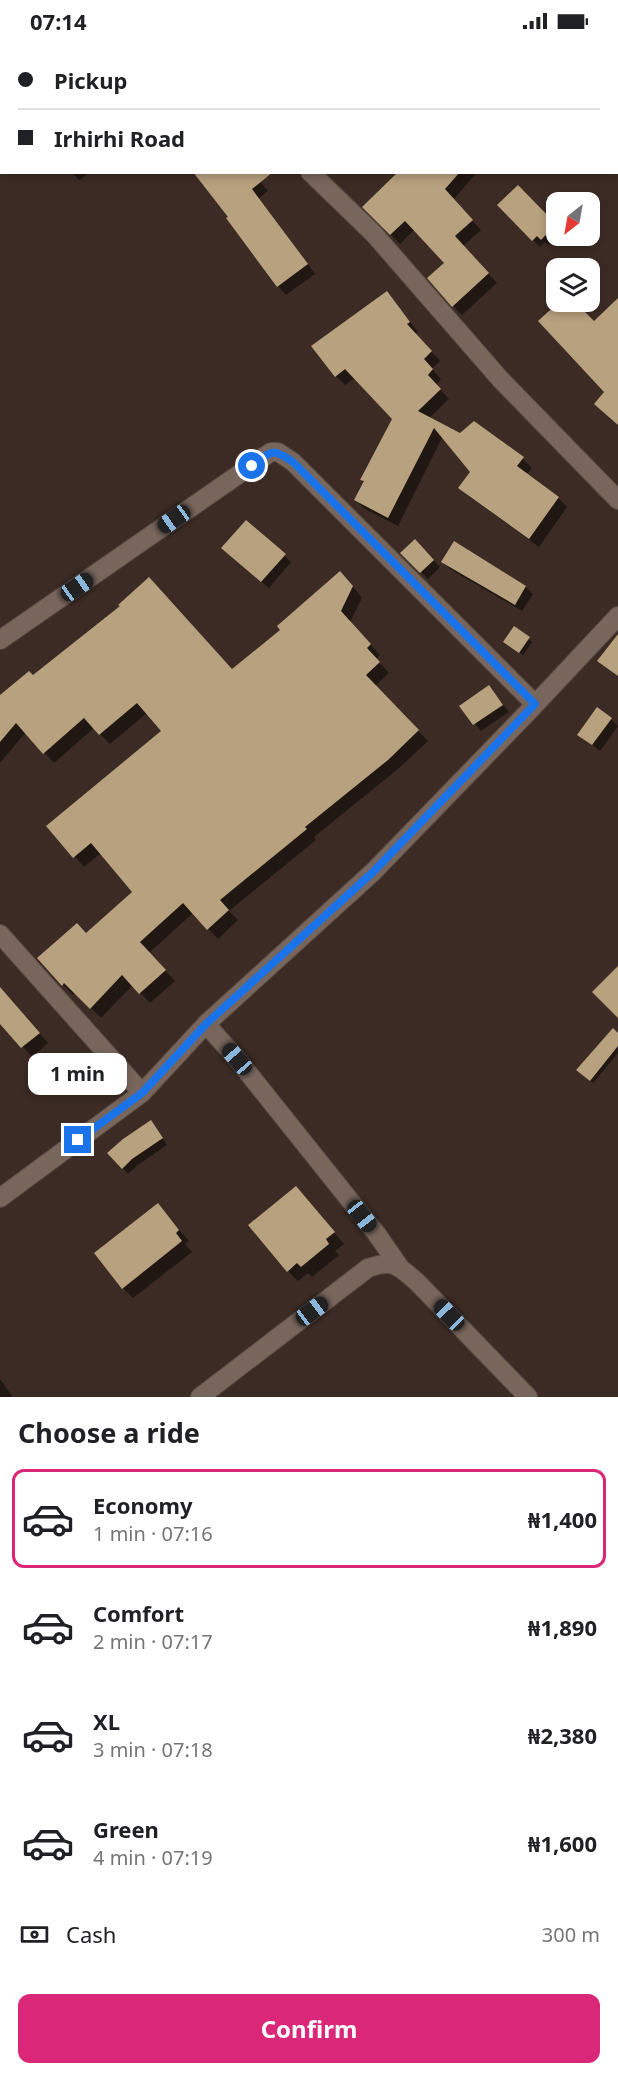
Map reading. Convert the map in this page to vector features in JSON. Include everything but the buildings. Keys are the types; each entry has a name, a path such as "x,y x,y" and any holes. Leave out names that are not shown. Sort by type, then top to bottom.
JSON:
{"street":[{"path":"312,174 374,234 501,380 618,500"},
{"path":"0,640 271,452 278,452 293,462 535,704"},
{"path":"0,1198 142,1093 206,1024 373,872 618,616"},
{"path":"0,934 142,1093"},
{"path":"206,1024 237,1059 376,1233 399,1266 528,1397"},
{"path":"200,1397 368,1268 384,1263 399,1266"}],"route":[{"path":"78,1140 142,1093 206,1024 373,872 535,704 293,462 278,452 271,452 252,466"}]}
